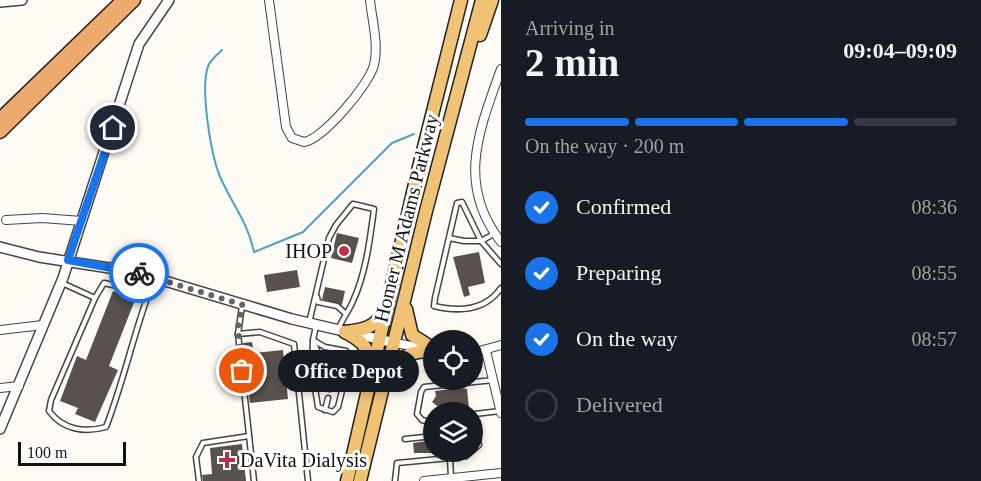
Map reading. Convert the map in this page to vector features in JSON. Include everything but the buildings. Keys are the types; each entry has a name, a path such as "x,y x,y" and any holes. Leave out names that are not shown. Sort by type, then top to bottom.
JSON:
{"highway":[{"path":"0,119 123,0"},
{"path":"0,132 134,0"}],"main road":[{"name":"Homer M Adams Parkway","path":"347,481 461,0"},
{"name":"Homer M Adams Parkway","path":"360,481 426,211 482,0"},
{"path":"426,211 492,0"},
{"path":"341,332 367,329 377,322 390,295"},
{"path":"405,298 408,329 423,342"},
{"path":"341,332 358,340 369,351 370,382"},
{"path":"386,382 402,357 409,353 423,351"}],"street":[{"path":"0,2 22,0"},
{"path":"0,429 61,282 135,55 149,28 169,0"},
{"path":"269,0 286,127 292,138 304,142 322,133 370,74 375,55 370,0"},
{"path":"501,69 498,89 477,139 474,168 477,195 501,242"},
{"path":"6,220 42,218 82,221"},
{"path":"0,247 39,257 68,260 154,277 341,332 423,348"},
{"path":"0,330 44,325"},
{"path":"483,351 501,345"},
{"path":"486,351 495,380 501,412"},
{"path":"0,388 19,386"},
{"path":"424,481 501,473"}],"lane":[{"path":"501,264 481,241 462,202 457,203 434,306 457,310 470,309 491,299 501,288"},
{"path":"313,340 325,346 346,351 350,358 338,407 333,412 320,409 316,404 312,369 312,324 329,238 353,204 374,209 359,284 353,303 345,313 341,332"},
{"path":"449,238 464,242 481,241 495,234"},
{"path":"148,293 104,283 95,298 51,400 50,411 54,418 72,429 95,430 106,427 124,380 154,277"},
{"path":"319,281 318,302 337,306 345,313"},
{"path":"61,282 95,298"},
{"path":"243,305 238,334 254,481"},
{"path":"238,334 260,332 294,344 308,481"},
{"path":"313,340 321,361 342,365 349,363"},
{"path":"313,348 317,371 345,377"},
{"path":"423,420 417,414 424,387 495,380"},
{"path":"330,389 332,381"},
{"path":"325,410 328,398"},
{"path":"483,414 501,412"},
{"path":"199,481 196,457 203,443 249,436"},
{"path":"405,439 423,437"},
{"path":"394,481 397,463 450,458 451,478"}],"waterway":[{"path":"222,50 213,58 206,74 205,88 210,140 218,171 244,224 254,252 303,232 392,143 414,134"}],"way so far":[{"path":"139,273 243,305 238,326 242,371"}],"place":[{"name":"IHOP","path":"344,251"},
{"name":"Office Depot","path":"242,371"},
{"name":"DaVita Dialysis","path":"227,460"}],"route":[{"path":"113,128 68,260 139,273"}]}
